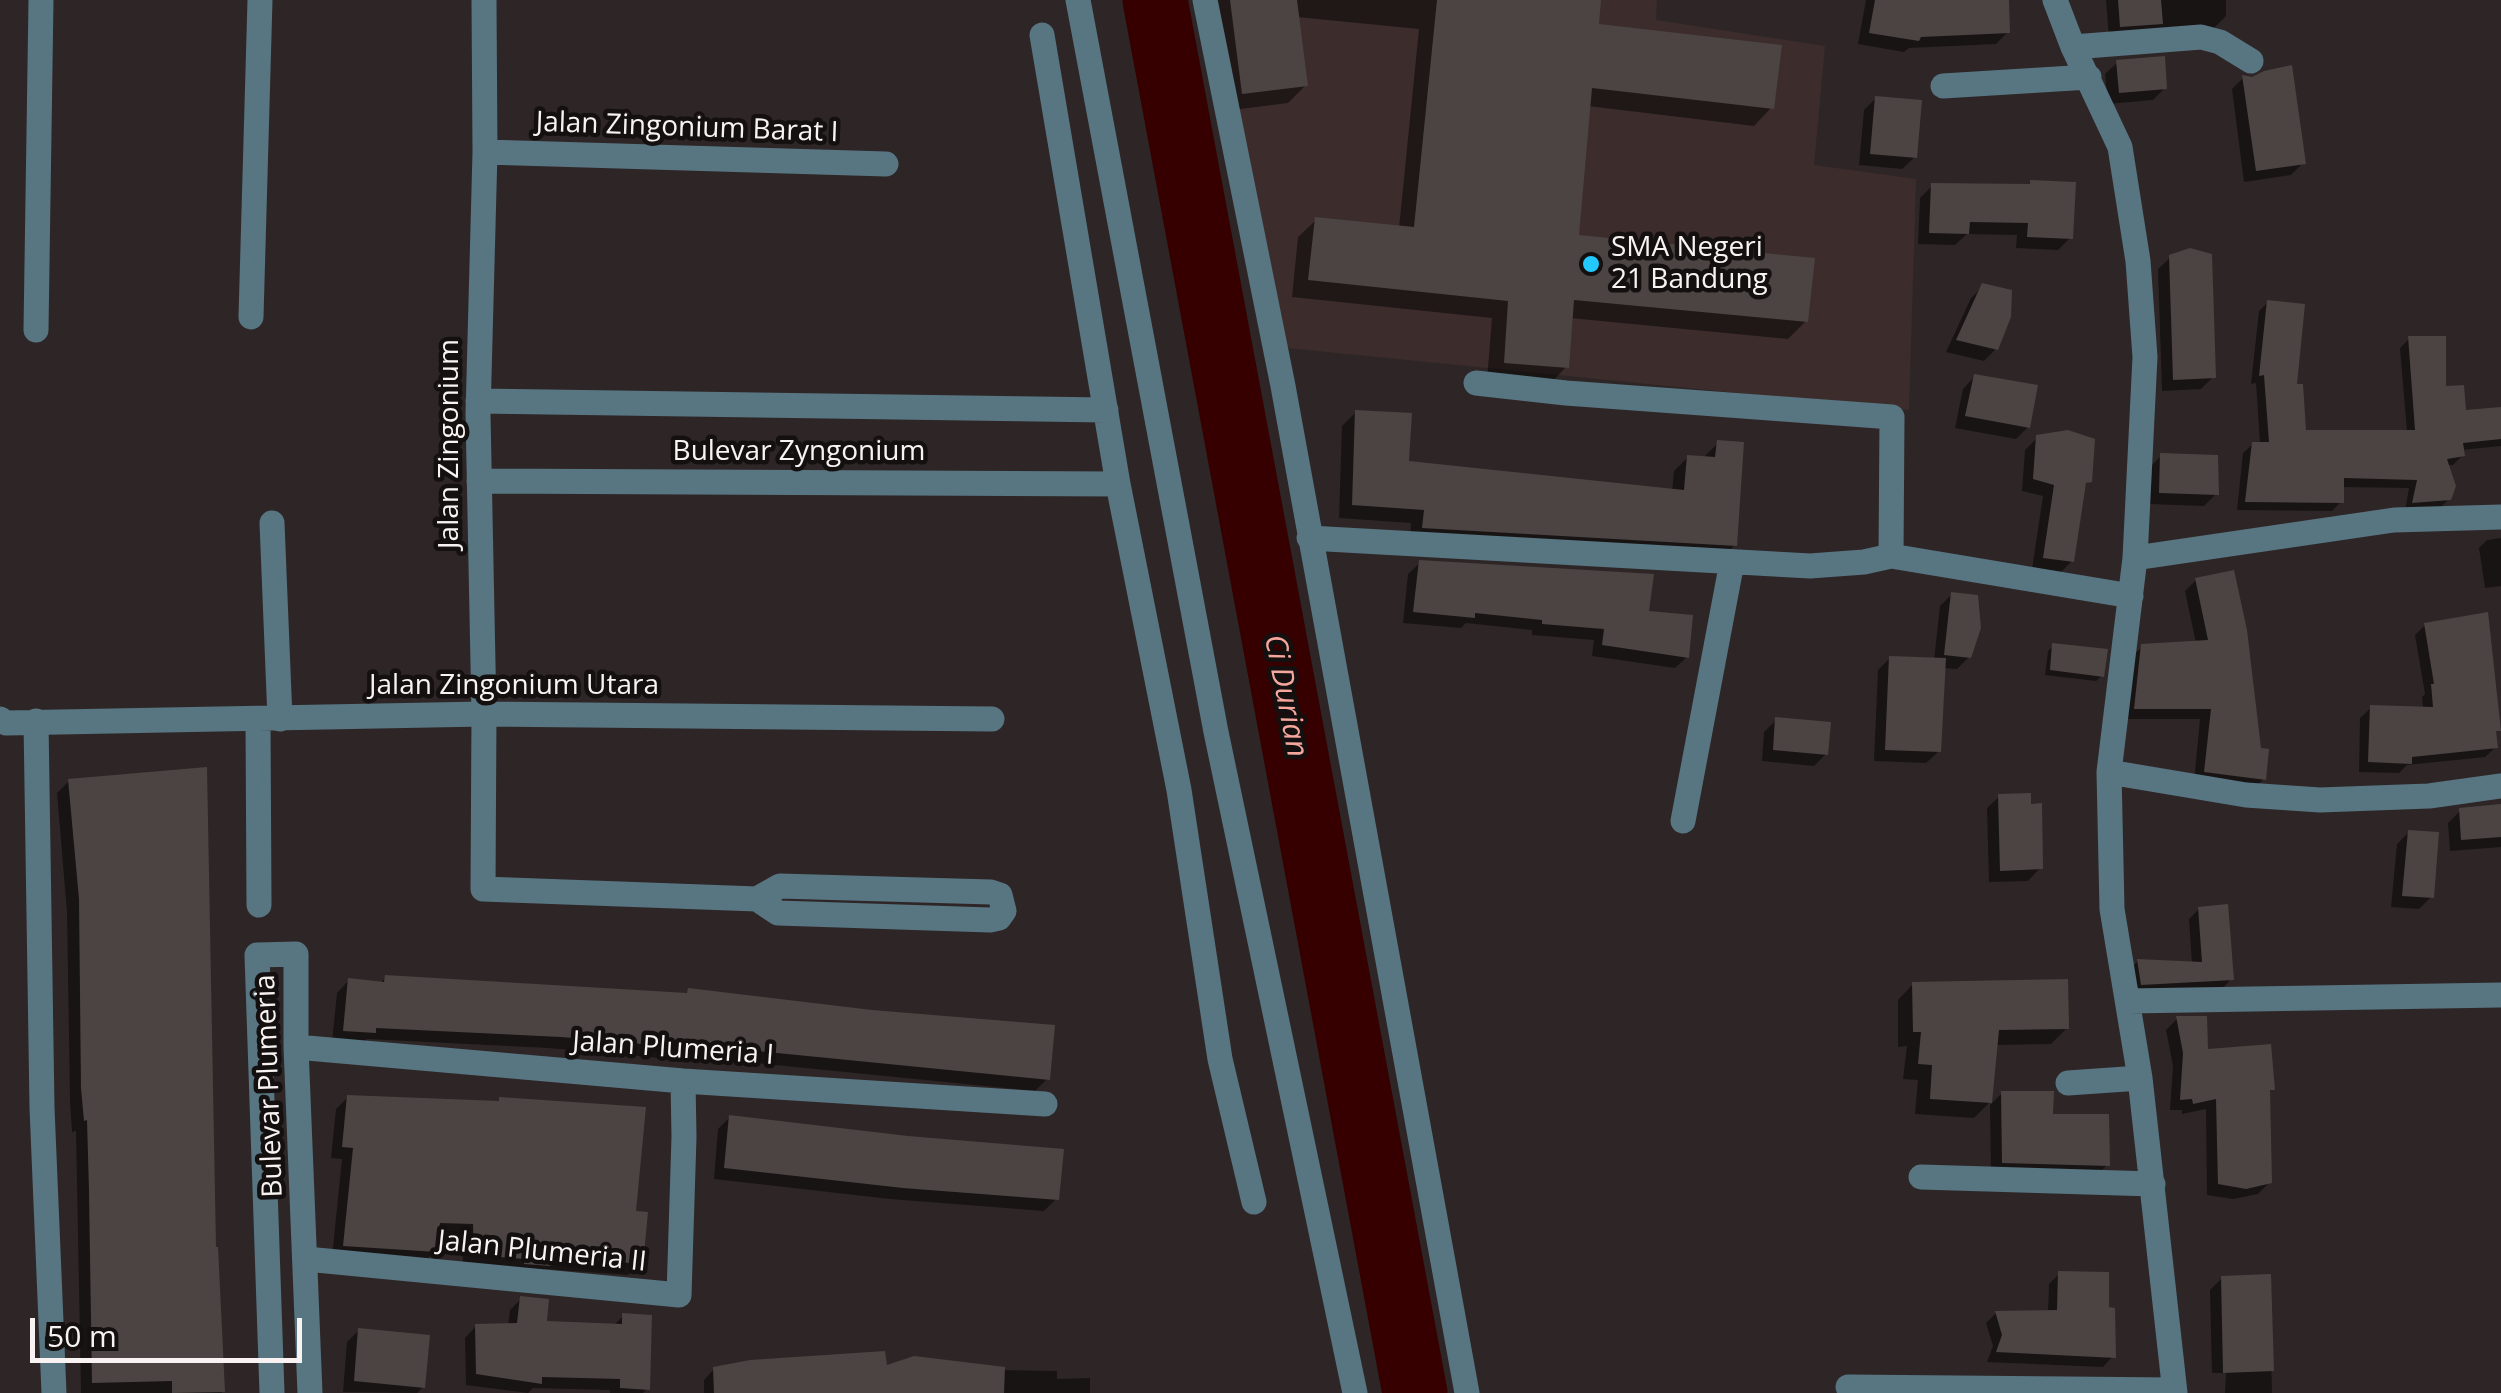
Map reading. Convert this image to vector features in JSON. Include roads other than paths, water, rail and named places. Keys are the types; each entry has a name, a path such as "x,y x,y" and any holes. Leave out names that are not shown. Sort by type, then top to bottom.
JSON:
{"street":[{"path":"36,330 41,0"},
{"path":"251,317 260,0"},
{"name":"Jalan Zingonium","path":"484,0 485,152 478,407 483,888 757,898"},
{"path":"1078,0 1216,732 1355,1393"},
{"path":"1205,0 1283,386 1468,1393"},
{"path":"1848,1387 2174,1391 2140,1078 2112,909 2109,772 2135,558 2145,357 2138,262 2120,147 2055,0"},
{"path":"1042,35 1118,484 1179,790 1220,1058 1254,1202"},
{"path":"2073,47 2201,37 2220,42 2251,61"},
{"path":"1943,86 2089,77"},
{"name":"Jalan Zingonium Barat I","path":"485,152 886,164"},
{"path":"1476,382 1566,393 1892,417 1891,556"},
{"name":"Bulevar Zyngonium","path":"478,407 1106,410"},
{"name":"Bulevar Zyngonium","path":"479,481 1118,484"},
{"path":"2135,558 2406,520 2501,516"},
{"path":"259,906 269,719 272,522"},
{"path":"1309,538 1836,566 1891,556 2131,596"},
{"path":"1683,820 1732,562"},
{"name":"Jalan Zingonium Utara","path":"0,720 6,723 484,714 992,719"},
{"path":"36,721 42,1108 54,1393"},
{"path":"2109,772 2264,796 2320,800 2429,796 2501,786"},
{"path":"780,886 991,892 1000,895 1004,911 990,920 778,913 757,898 780,886"},
{"name":"Bulevar Plumeria","path":"272,1393 258,955 296,954 310,1393"},
{"path":"2128,1001 2501,995"},
{"name":"Jalan Plumeria I","path":"296,1047 682,1081 1045,1104"},
{"path":"2068,1083 2140,1078"},
{"name":"Jalan Plumeria II","path":"306,1259 679,1296 682,1081"},
{"path":"1921,1176 2153,1184"}],"waterway":[{"name":"Ci Durian","path":"1155,0 1415,1393"}],"place":[{"name":"SMA Negeri 21 Bandung","path":"1591,264"}]}
